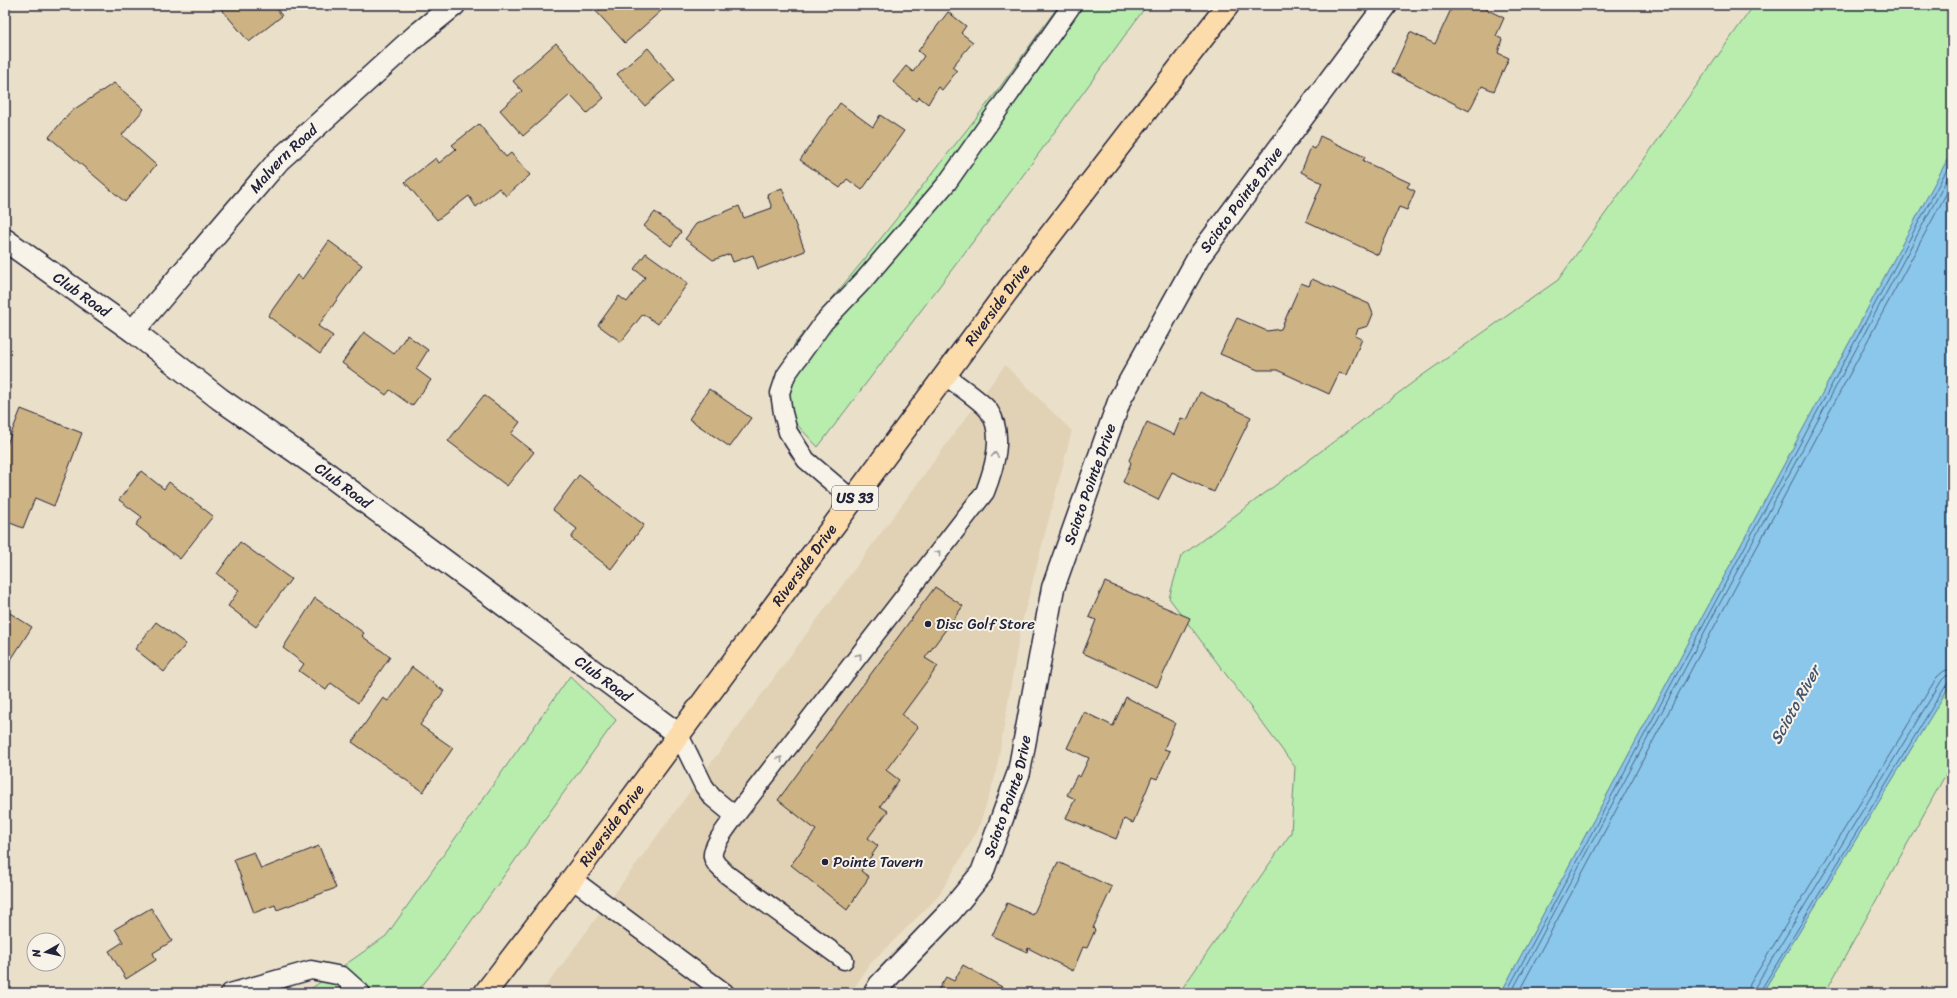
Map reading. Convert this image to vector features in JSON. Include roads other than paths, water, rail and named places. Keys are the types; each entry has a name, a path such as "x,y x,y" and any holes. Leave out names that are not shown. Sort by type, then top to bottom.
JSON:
{"main road":[{"name":"Riverside Drive","path":"485,993 572,879 946,376 1014,282 1228,5"}],"street":[{"name":"Malvern Road","path":"133,331 279,160 418,34 454,5"},
{"name":"Scioto Pointe Drive","path":"876,993 880,985 950,912 982,873 1019,772 1053,588 1120,399 1200,255 1386,5"},
{"name":"Club Road","path":"5,240 133,331 220,399 325,472 679,735"}],"lane":[{"path":"853,500 806,460 788,432 780,393 786,374 824,322 864,280 947,183 1072,5"},
{"path":"844,960 726,874 717,865 713,857 713,848 735,816 985,492 995,460 995,422 988,410 946,376"},
{"path":"679,735 704,786 712,798 735,816"},
{"path":"572,879 725,993"},
{"path":"230,993 311,970 342,976 361,993"}],"water":[{"name":"Scioto River","path":"1952,151 1952,682 1762,993 1501,993"}],"place":[{"name":"Disc Golf Store","path":"928,624"},
{"name":"Pointe Tavern","path":"825,862"}]}
